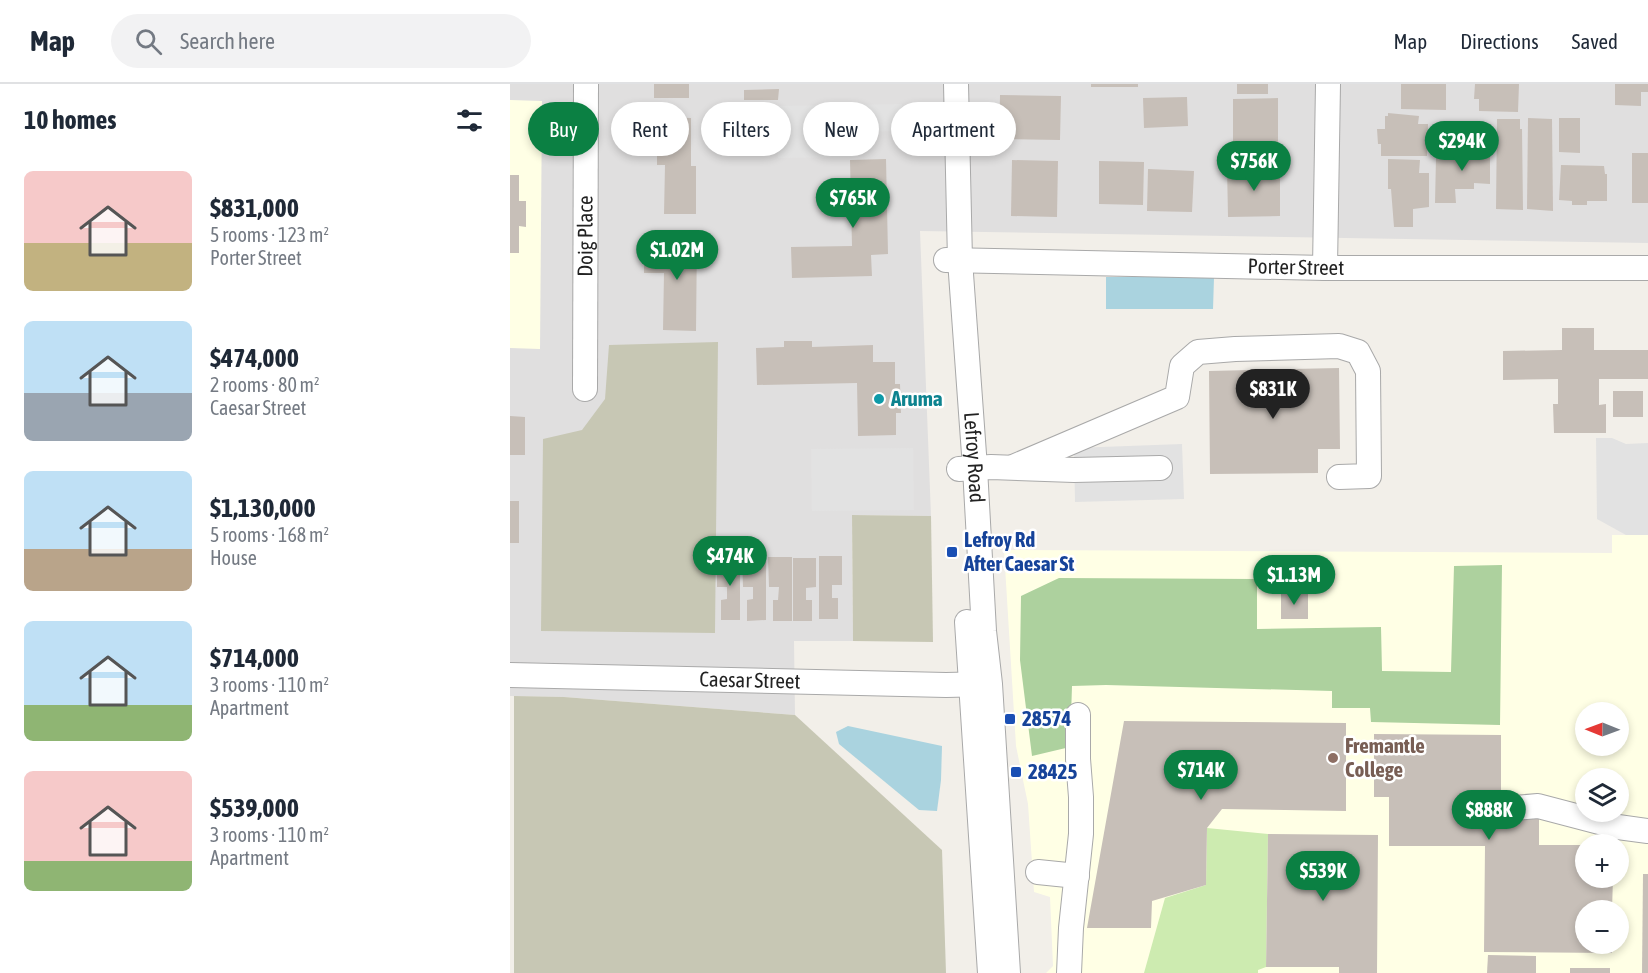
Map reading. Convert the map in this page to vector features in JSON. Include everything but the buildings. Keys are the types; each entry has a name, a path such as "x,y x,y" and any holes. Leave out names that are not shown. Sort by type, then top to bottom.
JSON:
{"street":[{"name":"Doig Place","path":"585,389 586,84"},
{"name":"Lefroy Road","path":"943,84 952,260 967,469 984,632 981,685 990,973"},
{"name":"Lefroy Road","path":"952,260 956,84"},
{"path":"1325,268 1328,84"},
{"name":"Porter Street","path":"952,260 1325,268 1648,268"},
{"path":"1013,467 1177,397 1182,366 1198,352 1339,346 1358,352 1368,371 1369,476 1339,477"},
{"path":"967,469 1160,468"},
{"name":"Caesar Street","path":"510,675 981,685"},
{"name":"Lefroy Road","path":"981,685 1008,973"},
{"path":"1069,973 1081,824 1077,759 1078,715"},
{"path":"1514,808 1538,807 1618,827 1648,831"},
{"path":"1038,872 1077,876"}],"shaded area":[{"path":"510,84 1648,84 1648,243 920,231 931,516 852,515 853,641 794,641 795,715 564,697 510,696"},
{"path":"510,100 542,101 528,102 528,156 542,156 540,349 510,348"},
{"path":"879,104 891,104 891,131 879,132"},
{"path":"791,106 803,106 803,156 856,157 778,158 778,156 791,156"},
{"path":"718,342 715,633 541,631 543,439 582,430 605,399 609,345"},
{"path":"1596,438 1612,438 1626,444 1648,443 1648,535 1626,535 1597,519"},
{"path":"1182,444 1184,499 1075,502 1074,448"},
{"path":"913,448 914,510 812,511 811,449"},
{"path":"852,515 931,516 933,642 853,641"},
{"name":"Fremantle College","path":"1612,535 1648,535 1648,973 1046,973 1053,966 1050,897 1034,892 1028,804 1016,746 1004,550 1612,553"},
{"path":"514,696 564,697 795,715 942,850 946,973 514,973"}],"green space":[{"path":"1502,565 1500,725 1371,722 1370,708 1332,708 1332,691 1072,686 1070,747 1032,756 1020,660 1021,596 1059,578 1257,579 1257,629 1381,627 1382,671 1451,672 1454,566"},
{"path":"1207,828 1268,834 1266,967 1258,970 1258,973 1144,973 1165,898 1206,885"}],"water":[{"path":"1106,277 1214,277 1213,309 1106,309"},
{"path":"848,726 942,746 937,811 919,810 839,744 836,732"}],"place":[{"name":"Aruma","path":"879,399"},
{"name":"Lefroy Rd After Caesar St","path":"952,552"},
{"name":"28574","path":"1010,719"},
{"name":"Fremantle College","path":"1333,758"},
{"name":"28425","path":"1016,772"}]}
